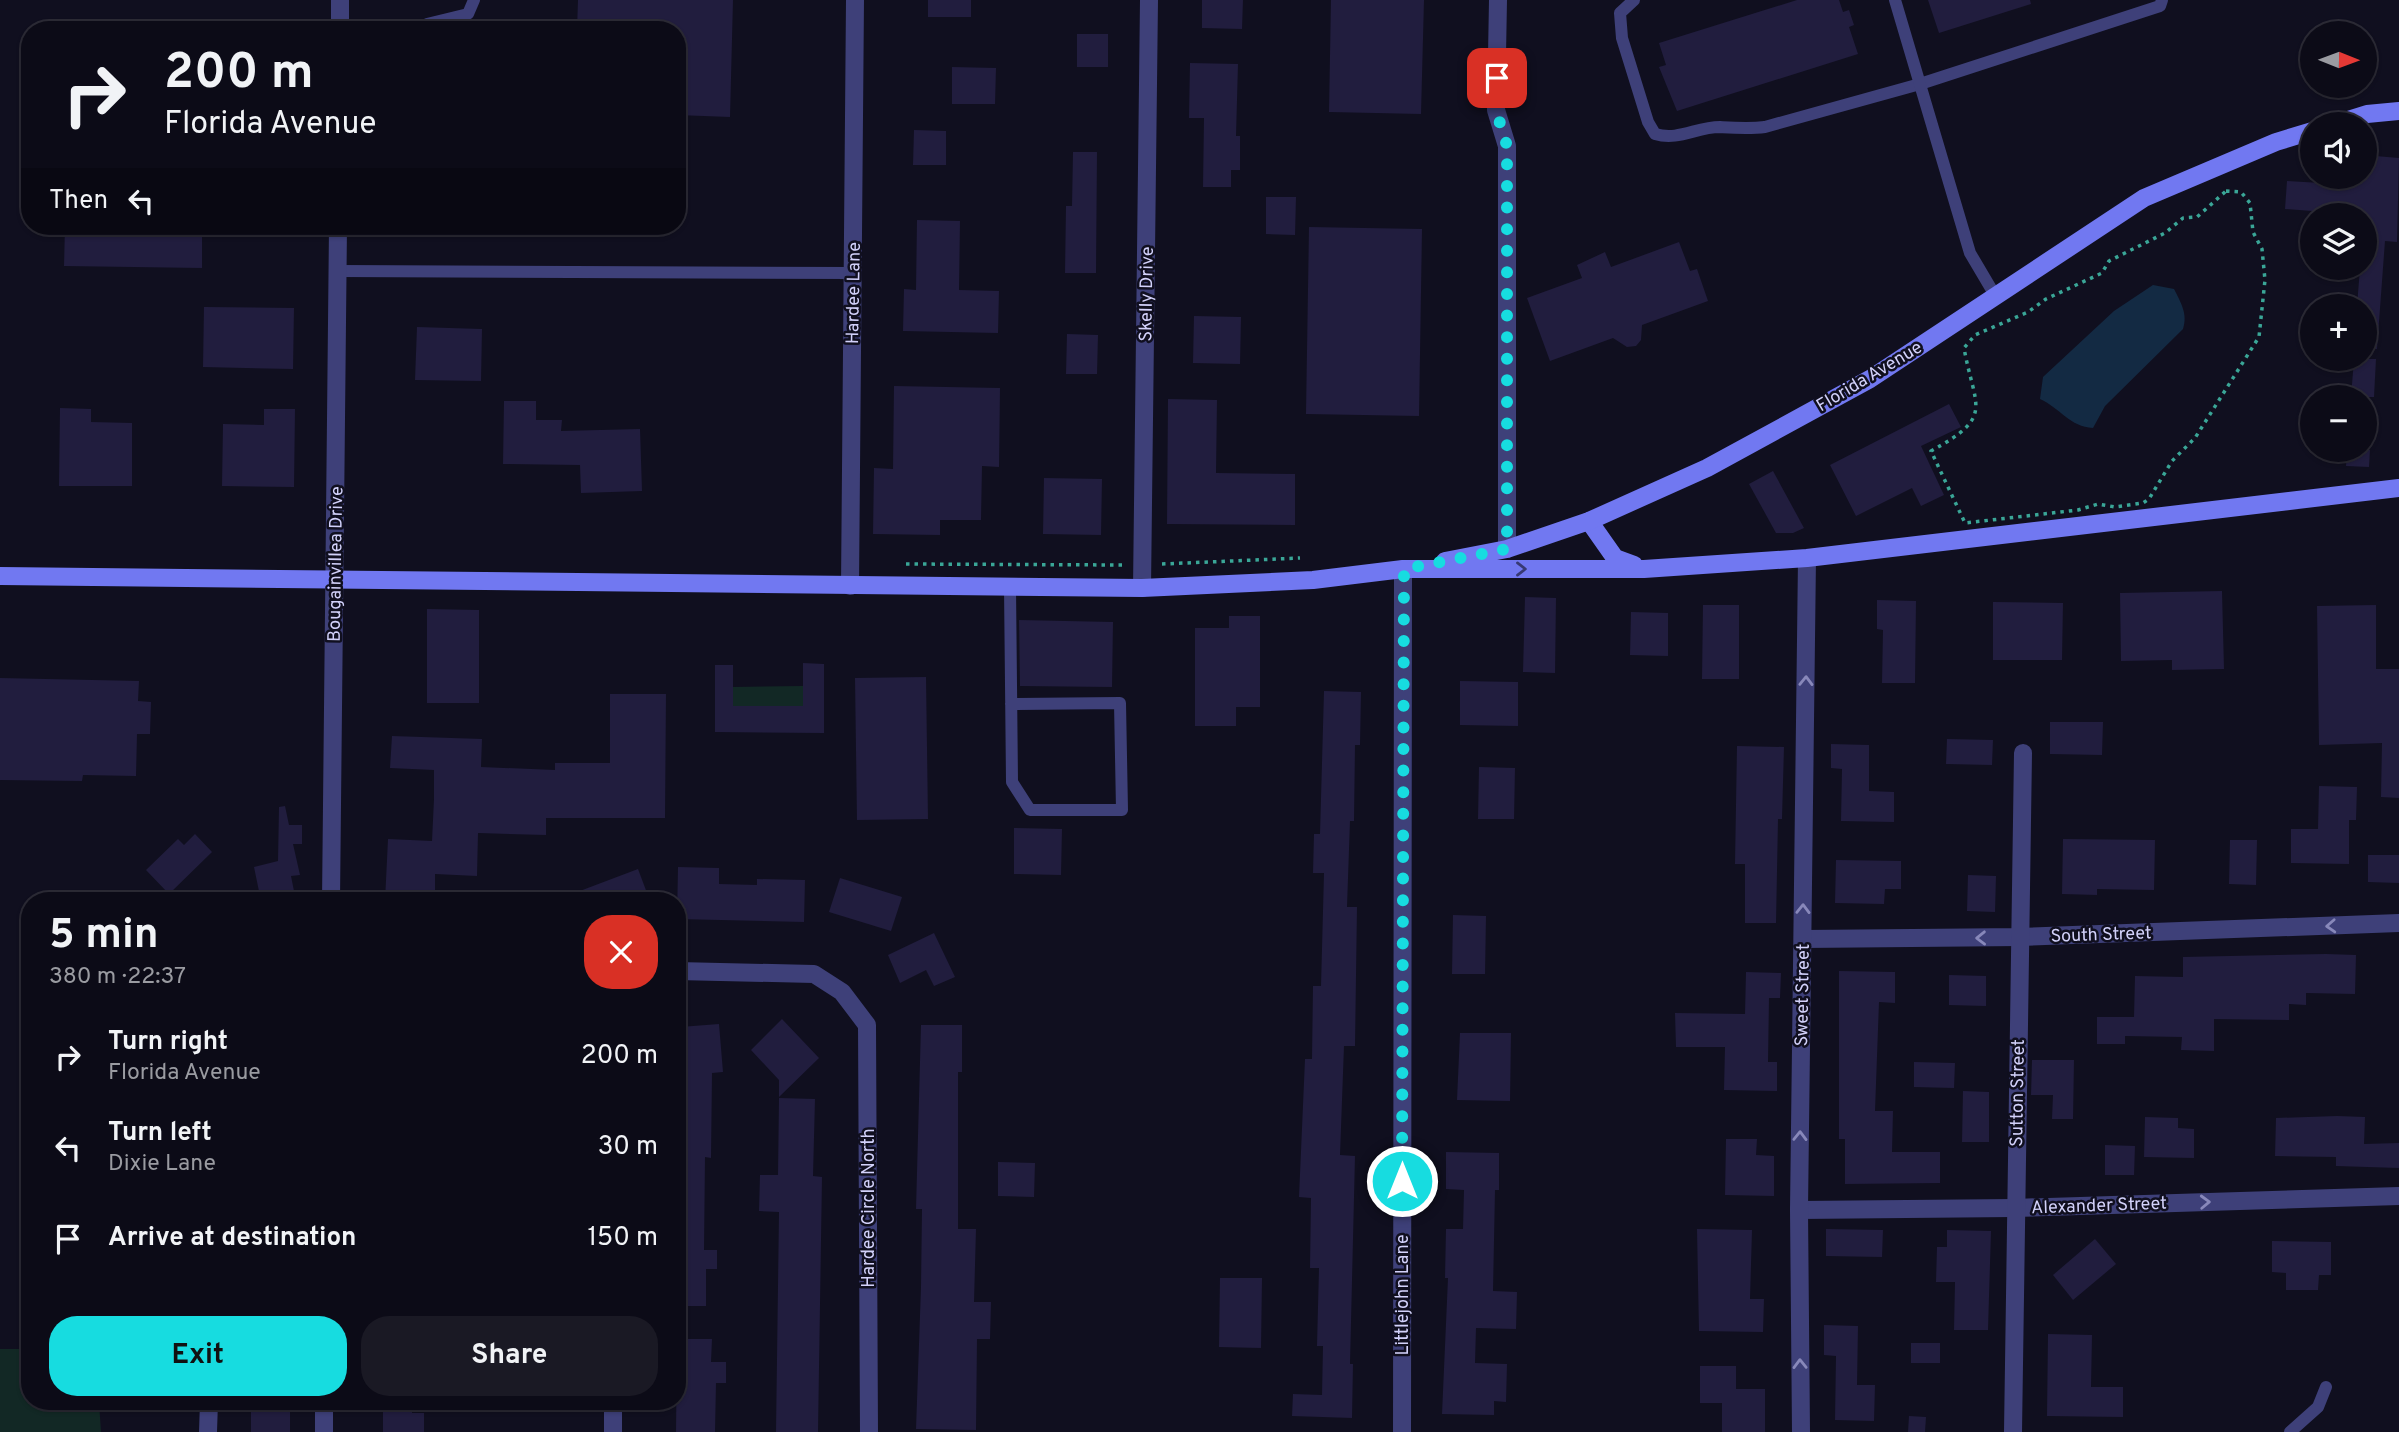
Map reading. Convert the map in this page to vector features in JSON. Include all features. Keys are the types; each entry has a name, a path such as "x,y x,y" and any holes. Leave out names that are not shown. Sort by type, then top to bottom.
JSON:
{"street":[{"path":"340,0 340,21"},
{"name":"Hardee Lane","path":"850,586 855,0"},
{"name":"Skelly Drive","path":"1142,588 1149,0"},
{"path":"1498,0 1496,110 1507,146 1507,549"},
{"path":"2377,113 2399,111"},
{"name":"Florida Avenue","path":"1404,569 1507,549 1589,522 1707,468 1870,379 2144,198 2276,142 2300,135"},
{"name":"Bougainvillea Drive","path":"331,892 338,235"},
{"path":"0,576 1142,588 1313,580 1404,569 1644,569 1807,558 2070,530 2399,488"},
{"path":"1589,522 1615,558 1644,569"},
{"name":"Sweet Street","path":"1801,1432 1798,1210 1807,558"},
{"name":"Littlejohn Lane","path":"1402,1432 1404,569"},
{"name":"Sutton Street","path":"2013,1432 2014,1208 2023,753"},
{"name":"South Street","path":"1802,939 2021,937 2399,923"},
{"name":"Hardee Circle North","path":"686,971 814,974 842,992 867,1025 869,1432"},
{"name":"Alexander Street","path":"1798,1210 2014,1208 2399,1196"},
{"path":"208,1432 209,1410"},
{"path":"324,1410 324,1432"},
{"path":"613,1410 613,1432"}],"lane":[{"path":"438,21 468,13 474,0"},
{"path":"1634,0 1620,13 1622,38 1648,122 1655,134 1669,138 1720,127 1738,131 1765,127 1920,84 2160,6 2162,0"},
{"path":"1895,0 1970,253 1996,297"},
{"path":"338,271 853,273"},
{"path":"1010,587 1011,704 1012,782 1030,810 1122,810 1120,703 1011,704"},
{"path":"2290,1432 2318,1407 2326,1387"}],"path":[{"path":"2226,191 2241,192 2250,203 2253,232 2262,249 2265,280 2259,337 2195,438 2172,461 2143,503 2115,508 2098,504 2078,510 1965,523 1931,451 1970,427 1979,405 1964,348 1975,335 2028,312 2046,299 2102,273 2109,261 2165,233 2183,218 2197,217 2226,191"},
{"path":"903,564 1142,565 1300,558"}],"green space":[{"path":"803,686 803,706 733,706 733,687"},
{"path":"0,1349 21,1349 21,1410 100,1410 101,1432 0,1432"}],"water":[{"path":"2153,285 2174,289 2184,313 2183,329 2105,406 2093,428 2071,421 2040,399 2043,377 2114,311"}],"building":[{"path":"578,0 733,0 730,117 686,115 686,21 577,21"},
{"path":"928,0 971,0 971,17 928,17"},
{"path":"1202,0 1243,0 1242,29 1202,28"},
{"path":"1331,0 1424,0 1421,114 1329,112"},
{"path":"1797,0 1839,0 1843,12 1849,10 1854,25 1849,27 1858,54 1677,111 1659,67 1666,65 1659,43"},
{"path":"1928,0 2030,0 2031,4 1939,33"},
{"path":"1077,34 1108,34 1108,67 1077,67"},
{"path":"1190,63 1238,64 1236,136 1240,136 1240,170 1231,170 1231,187 1203,187 1204,118 1189,118"},
{"path":"952,67 996,68 995,104 952,104"},
{"path":"914,130 946,131 946,165 913,165"},
{"path":"1073,152 1097,152 1096,273 1065,273 1066,206 1072,206"},
{"path":"2377,156 2399,158 2397,242 2385,241 2377,349 2377,294 2358,294 2359,280 2377,280 2377,203 2300,203 2300,210 2285,209 2287,181 2300,182 2300,189 2377,189"},
{"path":"1266,197 1296,197 1295,235 1266,234"},
{"path":"917,220 960,221 959,290 999,291 998,333 903,331 904,289 916,290"},
{"path":"1309,227 1422,229 1419,416 1306,414"},
{"path":"65,235 202,235 202,268 64,266"},
{"path":"1679,242 1690,271 1697,269 1708,301 1642,325 1641,340 1636,346 1627,347 1613,338 1550,361 1527,298 1582,278 1577,265 1605,252 1611,267"},
{"path":"204,307 294,308 293,369 203,367"},
{"path":"1194,316 1241,317 1240,364 1193,363"},
{"path":"417,327 482,329 481,381 415,380"},
{"path":"1067,334 1098,335 1097,374 1066,374"},
{"path":"2353,371 2375,371 2375,385 2352,385"},
{"path":"894,386 1000,388 999,467 982,466 981,520 940,520 940,535 873,534 874,468 893,469"},
{"path":"1168,399 1217,400 1216,473 1295,474 1295,525 1167,524"},
{"path":"504,401 536,401 536,420 562,420 561,431 640,429 642,491 581,493 580,465 503,464"},
{"path":"1949,404 1961,427 1921,446 1944,495 1921,506 1912,488 1856,516 1830,465"},
{"path":"60,408 91,409 91,422 132,423 132,486 59,486"},
{"path":"264,409 295,409 294,487 222,486 223,424 264,425"},
{"path":"2346,462 2369,462 2369,467 2346,466"},
{"path":"1773,471 1804,528 1793,533 1776,533 1749,484"},
{"path":"1044,478 1102,479 1101,535 1043,534"},
{"path":"2222,591 2224,669 2172,670 2172,660 2121,661 2120,593"},
{"path":"1525,597 1556,598 1555,673 1523,672"},
{"path":"1877,600 1916,601 1915,683 1882,683 1883,630 1877,629"},
{"path":"1993,602 2063,603 2062,660 1993,660"},
{"path":"1703,605 1739,605 1739,679 1702,679"},
{"path":"2376,605 2376,669 2399,669 2399,798 2381,797 2382,743 2319,745 2317,606"},
{"path":"427,609 479,610 479,703 427,703"},
{"path":"1631,612 1668,613 1668,656 1630,655"},
{"path":"1229,616 1260,616 1260,707 1236,707 1236,726 1195,726 1195,628 1229,628"},
{"path":"1019,620 1113,622 1112,687 1020,686"},
{"path":"803,663 824,664 824,733 715,732 715,665 733,665 733,706 803,706"},
{"path":"926,677 928,819 857,820 855,678"},
{"path":"0,678 139,681 138,701 151,702 150,734 137,734 136,776 83,775 82,781 0,780"},
{"path":"1460,681 1518,682 1518,726 1460,725"},
{"path":"1324,691 1361,692 1360,745 1355,745 1354,821 1350,821 1347,907 1357,907 1355,1046 1344,1046 1340,1155 1355,1156 1350,1364 1353,1364 1352,1418 1292,1416 1293,1394 1322,1395 1323,1346 1317,1346 1319,1268 1310,1268 1311,1198 1299,1197 1305,1059 1312,1059 1313,986 1321,986 1324,873 1313,873 1314,834 1320,834"},
{"path":"610,694 666,694 665,818 546,818 546,835 478,833 477,876 435,874 435,892 385,892 388,839 432,841 434,799 434,770 390,768 392,736 482,739 481,767 555,770 555,763 610,763"},
{"path":"2050,722 2103,722 2102,755 2050,754"},
{"path":"1947,739 1993,740 1992,765 1946,764"},
{"path":"1831,744 1869,745 1869,791 1894,792 1894,822 1841,821 1842,769 1831,768"},
{"path":"1737,746 1784,747 1782,819 1778,819 1776,923 1745,923 1745,864 1735,864"},
{"path":"1479,767 1515,768 1514,819 1478,819"},
{"path":"2319,786 2357,787 2356,820 2349,820 2349,864 2291,863 2291,829 2318,829"},
{"path":"285,806 289,825 302,825 302,844 293,844 300,875 291,876 294,892 259,892 254,867 278,861 279,807"},
{"path":"1014,828 1062,829 1061,875 1014,874"},
{"path":"195,834 212,852 171,892 167,892 146,870 178,839 184,845"},
{"path":"2063,839 2155,840 2154,890 2097,889 2097,895 2062,894"},
{"path":"2230,840 2257,840 2256,885 2229,884"},
{"path":"2368,855 2399,855 2399,883 2368,882"},
{"path":"1836,860 1901,861 1901,889 1885,889 1884,904 1835,903"},
{"path":"678,867 719,868 719,884 757,885 757,879 805,880 804,922 686,919 686,892 678,892"},
{"path":"638,869 647,892 577,892"},
{"path":"1968,875 1996,876 1995,912 1967,911"},
{"path":"840,878 902,897 891,931 829,912"},
{"path":"1453,915 1486,916 1485,974 1452,974"},
{"path":"934,933 955,977 934,986 926,970 900,983 888,955"},
{"path":"2356,955 2355,994 2306,993 2306,1005 2289,1004 2289,1020 2214,1019 2214,1051 2181,1050 2182,1037 2125,1036 2125,1044 2097,1044 2097,1017 2134,1017 2135,976 2183,977 2183,957"},
{"path":"1839,971 1895,972 1895,1003 1879,1002 1875,1111 1893,1111 1892,1152 1940,1152 1940,1183 1845,1184 1845,1139 1839,1139"},
{"path":"1746,972 1781,973 1780,998 1769,998 1768,1062 1777,1062 1777,1091 1724,1090 1725,1047 1676,1047 1675,1013 1745,1014"},
{"path":"1949,975 1986,976 1986,1006 1949,1005"},
{"path":"782,1019 819,1058 779,1097 779,1080 751,1050"},
{"path":"719,1024 723,1072 712,1073 711,1158 705,1157 704,1250 717,1250 717,1269 706,1269 706,1306 686,1306 686,1027"},
{"path":"921,1025 962,1025 962,1072 958,1072 958,1229 976,1229 974,1302 991,1302 990,1339 977,1339 976,1430 916,1429 922,1209 916,1209"},
{"path":"1460,1033 1511,1033 1510,1101 1457,1100"},
{"path":"2032,1060 2074,1060 2073,1119 2052,1119 2053,1095 2031,1095"},
{"path":"1914,1062 1955,1063 1954,1088 1914,1087"},
{"path":"1963,1091 1989,1092 1989,1142 1962,1142"},
{"path":"779,1098 815,1099 813,1176 822,1177 818,1432 776,1432 779,1212 759,1211 760,1175 778,1175"},
{"path":"2145,1117 2178,1118 2178,1128 2194,1129 2194,1158 2144,1157"},
{"path":"2365,1117 2364,1144 2399,1143 2399,1168 2336,1166 2336,1157 2275,1156 2276,1118"},
{"path":"1726,1139 1757,1139 1756,1155 1774,1156 1774,1196 1725,1195"},
{"path":"2105,1145 2135,1146 2134,1175 2105,1175"},
{"path":"1446,1152 1499,1153 1499,1190 1495,1190 1493,1291 1517,1292 1516,1329 1476,1328 1475,1363 1507,1364 1506,1402 1494,1401 1494,1415 1442,1414 1448,1278 1445,1278 1446,1229 1463,1229 1464,1190 1446,1189"},
{"path":"998,1162 1035,1163 1034,1197 998,1196"},
{"path":"1697,1229 1752,1230 1750,1299 1764,1299 1763,1332 1699,1331"},
{"path":"1826,1229 1883,1230 1882,1257 1826,1256"},
{"path":"1947,1230 1991,1231 1988,1330 1954,1330 1955,1282 1936,1282 1937,1247 1947,1247"},
{"path":"2095,1239 2116,1264 2073,1300 2053,1275"},
{"path":"2272,1241 2331,1242 2331,1275 2319,1275 2318,1290 2286,1290 2286,1273 2272,1272"},
{"path":"1220,1278 1262,1278 1261,1348 1219,1347"},
{"path":"1824,1325 1858,1326 1857,1385 1875,1385 1874,1421 1835,1420 1836,1356 1824,1355"},
{"path":"2048,1334 2092,1335 2091,1387 2123,1387 2123,1417 2047,1416"},
{"path":"686,1339 712,1339 711,1362 726,1362 726,1383 716,1383 715,1432 676,1432 676,1410 686,1410"},
{"path":"1911,1343 1940,1343 1940,1363 1911,1363"},
{"path":"1700,1366 1736,1366 1736,1389 1765,1389 1765,1432 1722,1432 1722,1403 1700,1403"},
{"path":"251,1410 290,1410 290,1432 251,1432"},
{"path":"383,1410 412,1410 412,1413 424,1413 424,1432 383,1432"},
{"path":"1909,1416 1926,1417 1925,1432 1908,1432"}],"route":[{"path":"1402,1181 1404,569 1507,549 1507,146 1496,110 1497,78"}]}
